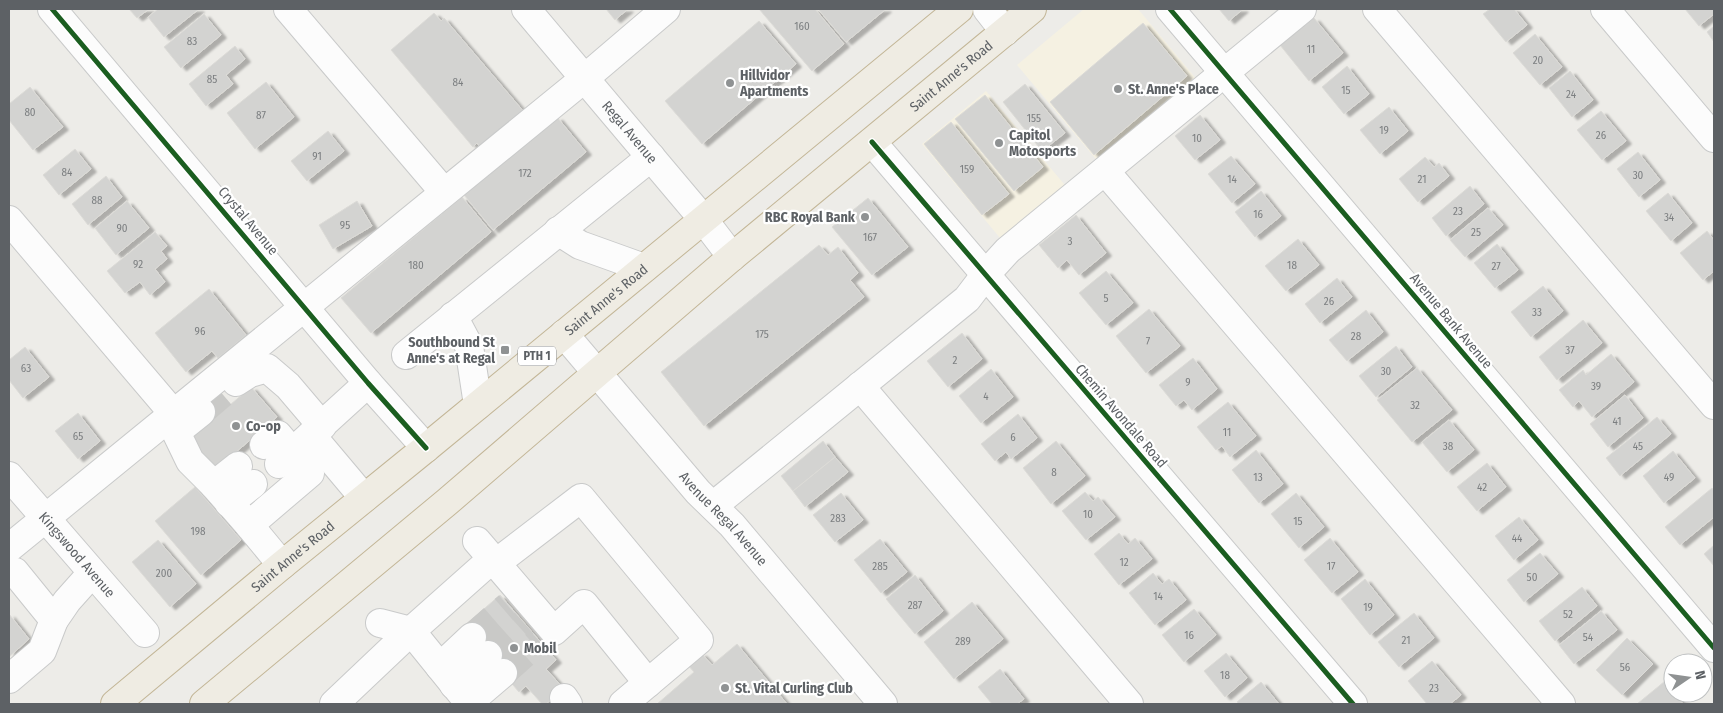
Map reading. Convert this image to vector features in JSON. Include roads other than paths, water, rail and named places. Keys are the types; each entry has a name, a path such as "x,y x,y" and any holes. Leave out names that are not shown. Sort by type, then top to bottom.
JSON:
{"highway":[{"name":"Saint Anne's Road","path":"115,704 958,9"},
{"name":"Saint Anne's Road","path":"204,704 447,502 732,257 1032,9"}],"street":[{"name":"Crystal Avenue","path":"52,9 368,383 426,448"},
{"path":"288,9 444,192"},
{"name":"Regal Avenue","path":"526,9 703,219 732,257"},
{"path":"54,620 12,560 45,519 585,78 666,9"},
{"path":"987,9 1005,32"},
{"name":"Avenue Bank Avenue","path":"1170,9 1714,648"},
{"path":"713,506 967,299 1008,250 1302,9"},
{"path":"1377,9 1714,405"},
{"path":"1605,9 1714,138"},
{"name":"Chemin Avondale Road","path":"872,142 1353,704"},
{"path":"406,355 650,156"},
{"path":"1105,171 1561,704"},
{"path":"9,220 173,414"},
{"path":"558,231 580,246 644,268"},
{"path":"452,316 468,346 478,405"},
{"name":"Avenue Regal Avenue","path":"564,334 698,492 732,525 883,704"},
{"path":"236,382 250,373 267,368 288,386 294,444 310,473 249,525"},
{"path":"294,444 368,383"},
{"path":"860,386 1129,704"},
{"path":"201,412 176,432 190,461 249,525 282,565"},
{"path":"294,444 364,498"},
{"path":"221,494 245,475"},
{"name":"Kingswood Avenue","path":"9,476 145,633"},
{"path":"334,704 488,555 581,498 699,640 623,704"},
{"path":"488,555 531,618 584,604 648,683"},
{"path":"9,679 42,651 54,620 67,601 92,573"},
{"path":"380,623 411,631 458,689"},
{"path":"458,689 488,655 458,689"}],"tunnel":[{"path":"201,412 236,382"},
{"path":"472,637 508,606"},
{"path":"488,655 524,623"},
{"path":"503,673 539,641"}],"place":[{"name":"Hillvidor Apartments","path":"730,83"},
{"name":"St. Anne's Place","path":"1118,89"},
{"name":"Capitol Motosports","path":"999,143"},
{"name":"RBC Royal Bank","path":"865,217"},
{"name":"Southbound St Anne's at Regal","path":"505,350"},
{"name":"Co-op","path":"236,426"},
{"name":"Mobil","path":"514,648"},
{"name":"St. Vital Curling Club","path":"725,688"}]}
